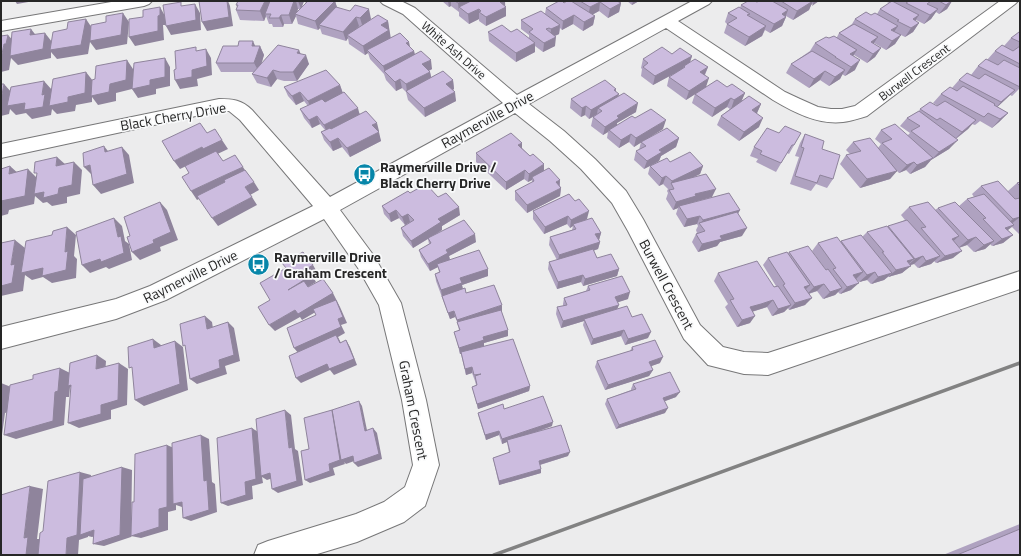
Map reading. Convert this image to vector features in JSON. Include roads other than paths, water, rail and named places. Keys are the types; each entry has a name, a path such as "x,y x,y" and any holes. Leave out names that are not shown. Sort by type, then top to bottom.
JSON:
{"street":[{"path":"1,26 144,1"},
{"name":"White Ash Drive","path":"388,1 409,11 516,104"},
{"name":"Raymerville Drive","path":"1,338 116,309 158,293 327,208 516,104 544,87 704,1"},
{"name":"Burwell Crescent","path":"667,21 779,96 798,107 816,114 840,116 861,111 1010,1"},
{"name":"Burwell Crescent","path":"516,104 558,136 588,164 619,197 636,225 692,332 716,357 744,364 768,364 1020,280"},
{"name":"Black Cherry Drive","path":"1,151 183,112 219,105 232,105 240,109 246,115 327,208"},
{"name":"Graham Crescent","path":"268,555 357,528 394,512 415,496 426,465 414,400 390,303 366,262 327,208"}],"railway":[{"path":"494,555 1020,363"}],"place":[{"name":"Raymerville Drive / Black Cherry Drive","path":"364,174"},
{"name":"Raymerville Drive / Graham Crescent","path":"259,264"}]}
